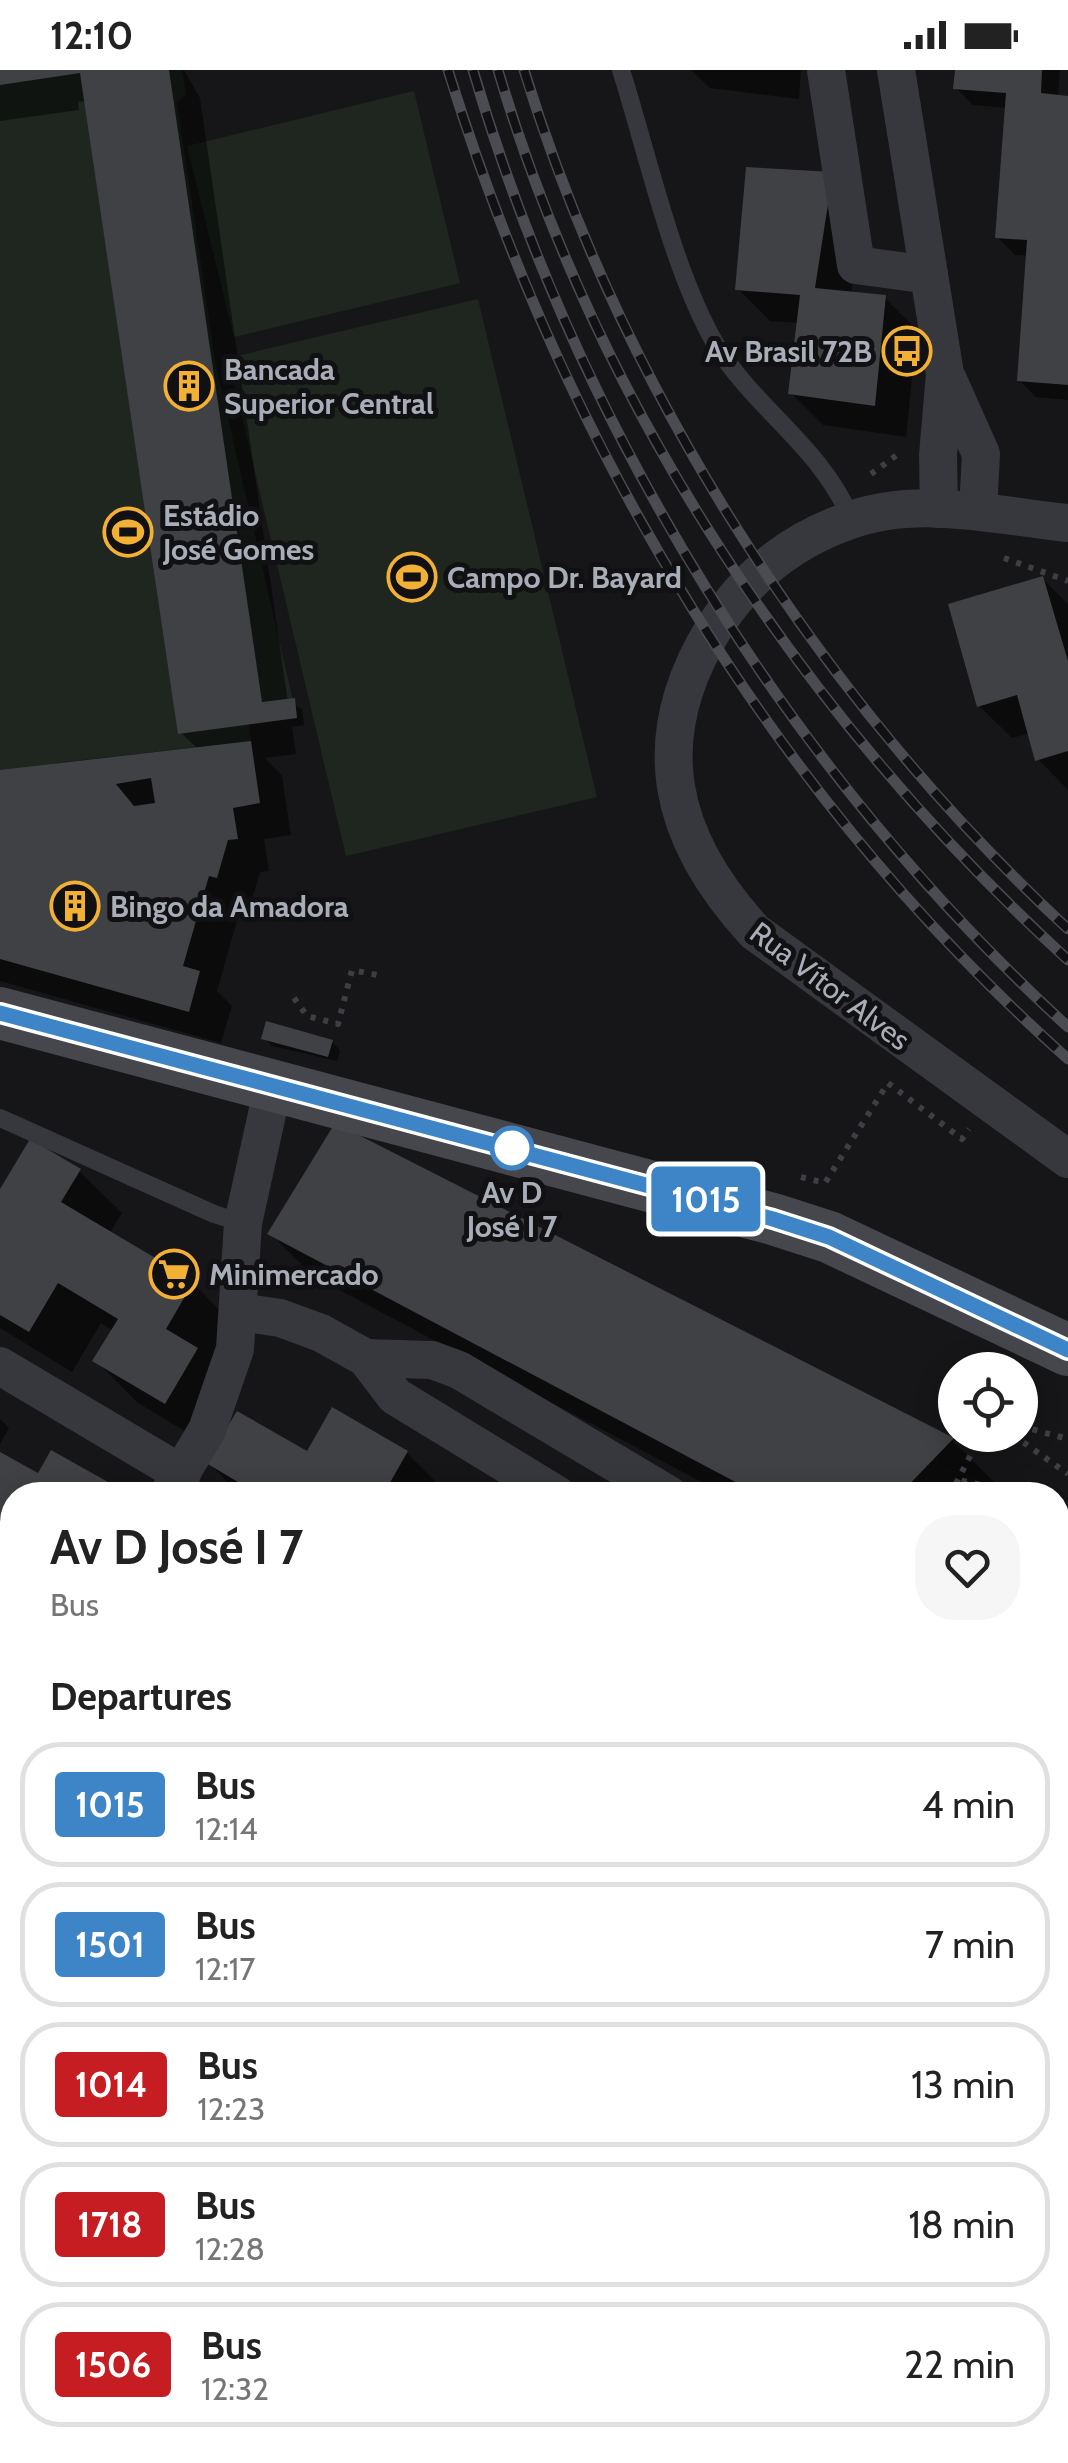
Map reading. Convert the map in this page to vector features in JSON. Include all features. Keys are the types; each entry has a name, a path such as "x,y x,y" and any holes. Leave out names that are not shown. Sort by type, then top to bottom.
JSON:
{"street":[{"path":"826,70 856,265 929,275"},
{"path":"896,70 945,374 938,455 940,509"},
{"path":"945,374 981,454 978,510"},
{"name":"Rua Vítor Alves","path":"1068,523 978,510 940,509 851,519 794,544 754,576 691,665 671,737 674,786 687,829 730,905 755,932 1068,1158"},
{"name":"Rua Vítor Alves","path":"1017,515 1068,545"},
{"path":"0,1013 273,1088 613,1173 829,1237 1068,1350"},
{"path":"176,1482 225,1385 240,1312 243,1223 273,1088"},
{"path":"240,1312 280,1318 321,1332 366,1358 395,1396 537,1482"},
{"path":"366,1358 432,1360 459,1370 647,1482"},
{"path":"0,1366 172,1482"}],"lane":[{"path":"622,70 690,289 718,347 837,484 851,519"},
{"path":"818,70 826,70"},
{"path":"0,1118 214,1214 243,1223"}],"path":[{"path":"1004,558 1068,581"},
{"path":"294,998 308,1016 338,1024 352,970 382,976"},
{"path":"788,1174 825,1183 888,1084"},
{"path":"1038,1430 1068,1438"},
{"path":"958,1480 972,1452"},
{"path":"1037,1452 1068,1474"},
{"path":"958,1480 962,1482"},
{"path":"958,1480 968,1482"}],"shaded area":[{"name":"Estádio José Gomes","path":"0,70 182,70 186,94 177,103 216,366 297,718 249,723 251,741 56,763 0,799"},
{"path":"414,91 460,283 234,337 187,146"},
{"name":"Campo Dr. Bayard","path":"478,299 597,797 346,856 228,358"}],"building":[{"path":"0,70 169,70 262,702 295,698 297,718 178,734 80,73 0,85"},
{"path":"955,70 1042,70 1041,93 1068,96 1068,385 1017,381 1027,240 995,238 1006,93 953,89"},
{"path":"746,167 833,172 815,288 886,295 875,406 788,394 800,295 735,290"},
{"path":"1043,576 1068,661 1068,751 1035,761 1017,695 977,707 948,604"},
{"path":"251,741 260,803 233,808 238,839 228,840 217,878 209,876 183,966 200,971 189,1012 0,959 0,770","holes":["151,778 155,803 134,806 116,784"]},
{"path":"266,1021 333,1040 328,1057 261,1039"},
{"path":"335,1123 938,1430 940,1452 912,1482 735,1482 267,1234"},
{"path":"30,1139 81,1169 61,1202 194,1281 166,1329 198,1348 165,1404 92,1361 118,1319 58,1283 29,1332 0,1315 0,1189"},
{"path":"332,1407 408,1451 390,1482 238,1482 206,1463 237,1411 307,1451"},
{"path":"51,1450 108,1482 0,1482 0,1452 38,1473"}],"railway":[{"path":"448,70 496,209 552,345 617,478 691,607 773,730 864,847 962,957 1068,1059"},
{"path":"473,70 517,204 571,336 635,464 706,589 786,708 873,822 967,928 1068,1027"},
{"path":"498,70 541,196 593,319 654,438 723,553 800,663 883,768 973,867 1068,960"},
{"path":"524,70 566,190 616,308 675,423 740,534 813,641 893,743 978,840 1068,929"}],"bus line":[{"name":"1015","path":"0,1013 198,1068 594,1168 773,1219 829,1237 1068,1350"}],"place":[{"name":"Av Brasil 72B","path":"907,351"},
{"name":"Bancada Superior Central","path":"189,386"},
{"name":"Estádio José Gomes","path":"128,532"},
{"name":"Campo Dr. Bayard","path":"412,577"},
{"name":"Bingo da Amadora","path":"75,906"},
{"name":"Av D José I 7","path":"512,1148"},
{"name":"Minimercado","path":"174,1274"}]}
